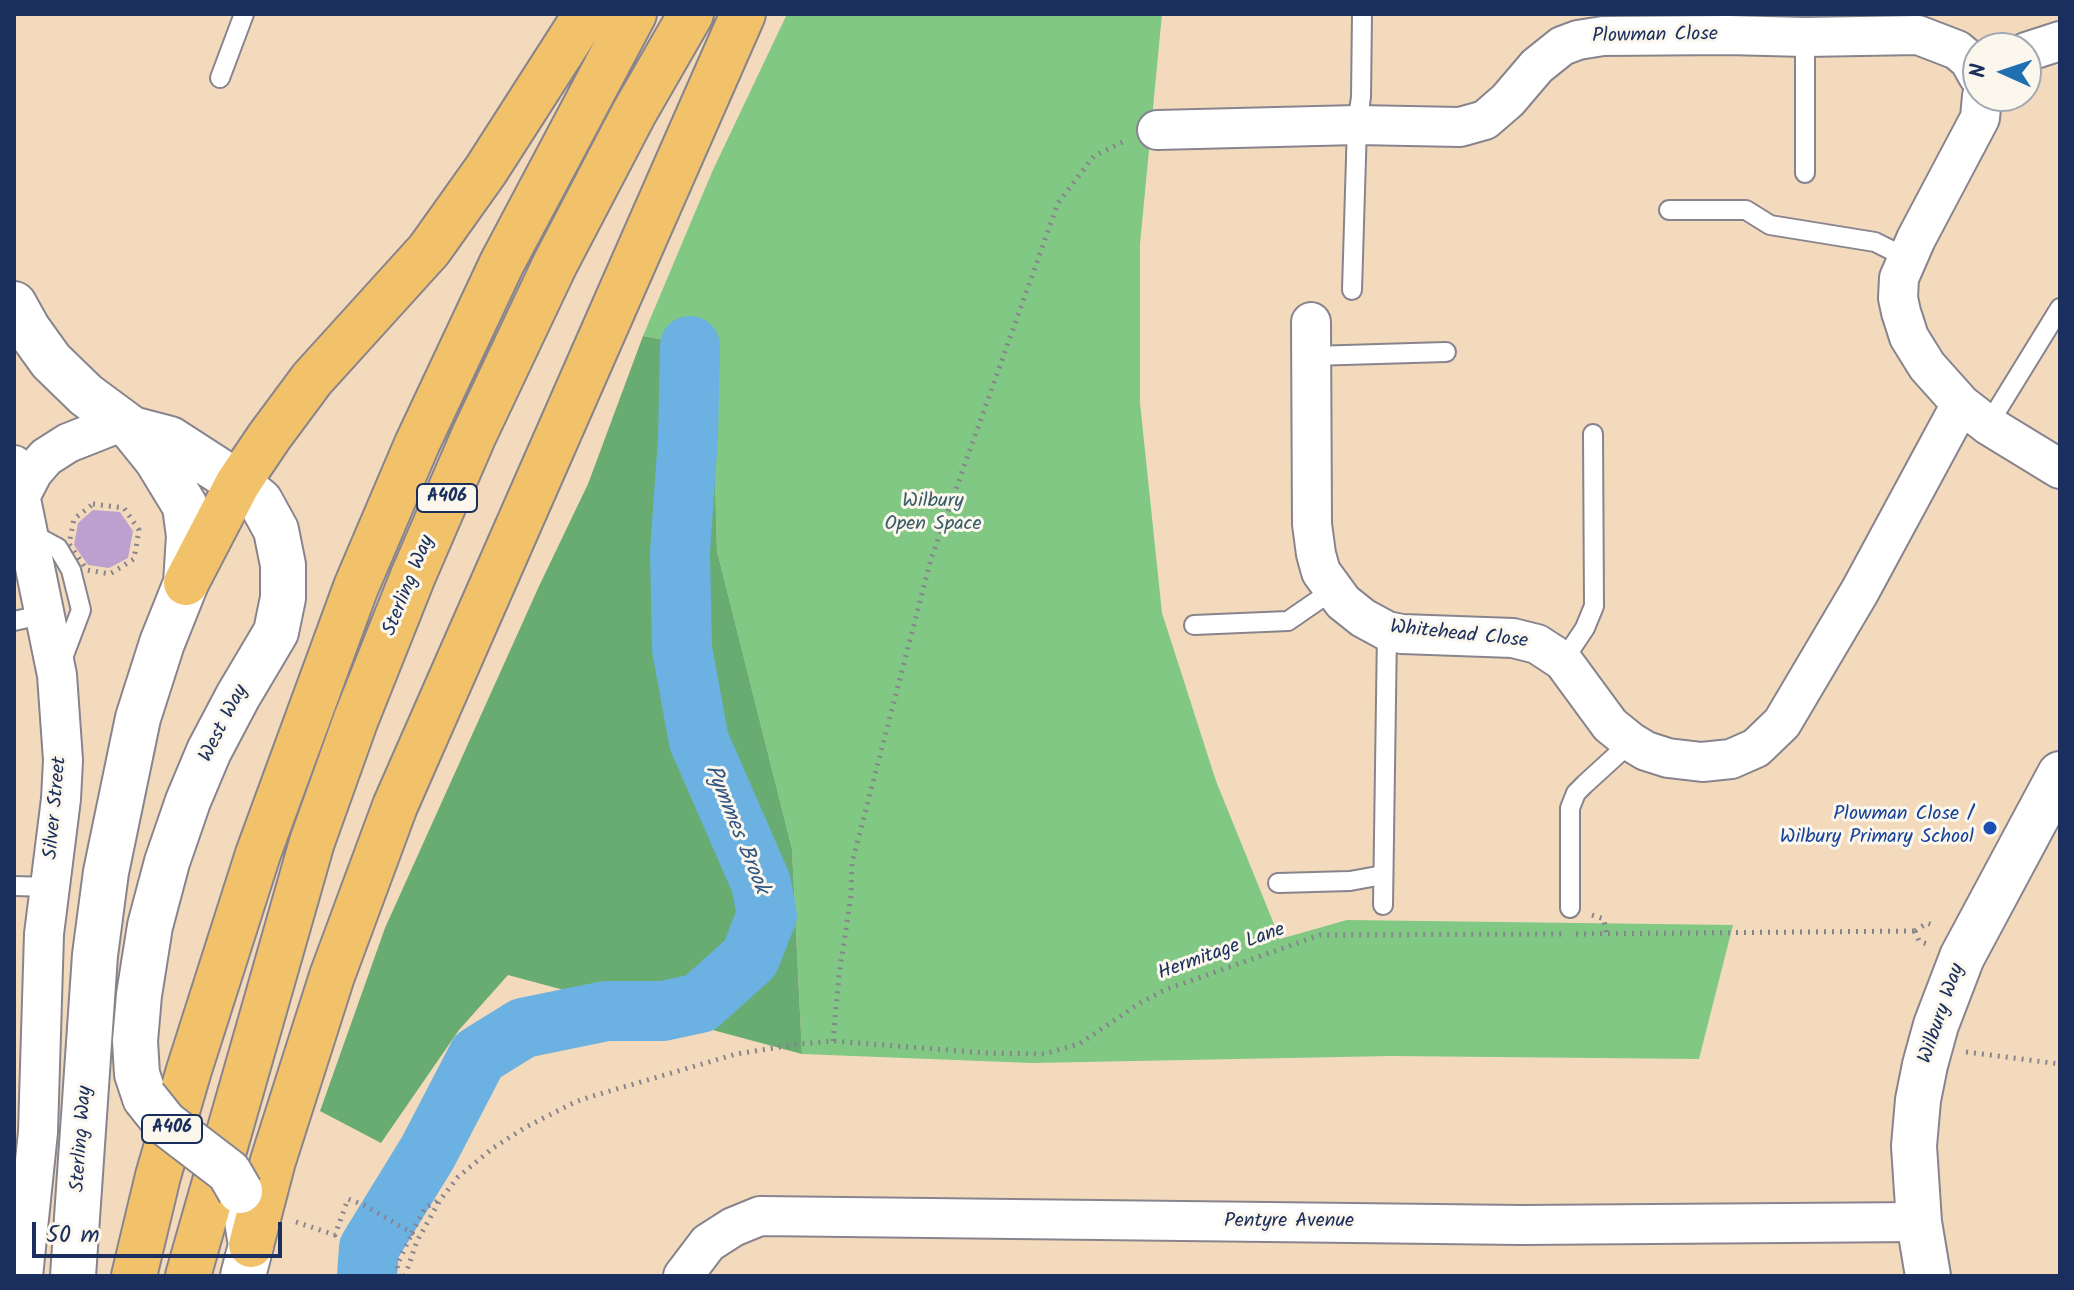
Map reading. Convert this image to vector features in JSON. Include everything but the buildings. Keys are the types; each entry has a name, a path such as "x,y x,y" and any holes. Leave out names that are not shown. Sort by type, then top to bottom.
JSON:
{"highway":[{"path":"186,583 238,483 269,437 312,379 429,250 486,170 586,14"},
{"name":"A406","path":"134,1276 158,1176 189,1070 258,854 356,587 417,444 502,263 634,14"},
{"name":"Sterling Way","path":"188,1276 312,842 356,719 474,435 555,264 634,113 691,14"},
{"path":"247,1261 273,1161 332,976 395,806 743,14"}],"street":[{"name":"Plowman Close","path":"1147,134 1357,125 1460,127 1485,120 1508,100 1537,66 1562,46 1603,36 1728,25 1805,37 1918,35 1962,54"},
{"path":"1981,112 1907,258 1899,278 1898,298 1909,337 1927,366 1974,414 2060,469"},
{"name":"West Way","path":"14,304 51,361 86,395 126,426 157,460 185,506 189,536 186,583"},
{"name":"Whitehead Close","path":"1311,339 1312,524 1321,572 1343,602 1387,631 1513,638 1537,644 1563,661 1610,725 1631,742 1668,758 1702,762 1731,759 1756,748 1782,723 1860,591 1974,414"},
{"name":"West Way","path":"126,426 170,439 260,501 276,530 283,565 283,598 276,632 209,751 167,862 150,926 135,1041 137,1074 145,1098 165,1123 229,1172 240,1191 247,1218 247,1261"},
{"path":"21,498 33,472 46,457 68,443 126,426"},
{"name":"Silver Street","path":"21,498 30,618 57,675 63,760 32,887 44,934 43,1025 26,1271"},
{"name":"Sterling Way","path":"73,1276 94,973 106,872 138,718 162,643 186,583"},
{"name":"Wilbury Way","path":"1928,1276 1919,1222 1914,1146 1918,1100 1930,1047 1962,957 2060,774"},
{"name":"Pentyre Avenue","path":"683,1276 708,1243 733,1227 760,1216 1521,1225 1919,1222"}],"lane":[{"path":"220,78 244,14"},
{"path":"1352,290 1362,14"},
{"path":"1805,37 1805,173"},
{"path":"1669,210 1746,210 1770,225 1875,242 1907,258"},
{"path":"1974,414 2060,308"},
{"path":"1311,339 1446,352"},
{"path":"1563,661 1585,628 1594,606 1593,434"},
{"path":"21,498 71,570 81,610 57,675"},
{"path":"1194,625 1288,621 1333,590"},
{"path":"1383,905 1387,631"},
{"path":"1570,908 1570,808 1576,793 1631,742"},
{"path":"1278,883 1350,881 1383,875"}],"path":[{"path":"833,1041 851,896 852,863 931,559 1058,203 1094,156 1126,140 1147,134"},
{"path":"93,504 124,508 139,530 134,559 110,574 87,570 69,544 74,519 93,504"},
{"name":"Hermitage Lane","path":"405,1276 417,1241 440,1200 458,1177 493,1148 575,1102 736,1054 833,1041 986,1053 1044,1054 1079,1044 1140,1003 1167,989 1320,935 1915,931"},
{"path":"1930,1047 2060,1064"},
{"path":"284,1218 335,1235 348,1199 409,1232"},
{"path":"399,1276 397,1265 409,1232 425,1208 440,1200"}],"green space":[{"name":"Wilbury Open Space","path":"787,14 1162,14 1140,244 1140,403 1162,613 1216,781 1280,939 1347,920 1733,925 1699,1059 1391,1056 1032,1063 802,1054 792,849 717,551 713,409 718,350 643,336 712,172"},
{"path":"643,336 718,350 713,409 717,551 792,849 802,1054 508,975 459,1030 381,1143 320,1111 385,928 588,484"}],"waterway":[{"name":"Pymmes Brook","path":"367,1276 369,1248 428,1152 478,1056 523,1028 606,1011 663,1011 700,1003 750,958 767,915 761,883 699,741 682,649 680,552 688,438 690,346"}],"place":[{"name":"Plowman Close / Wilbury Primary School","path":"1990,828"}]}
